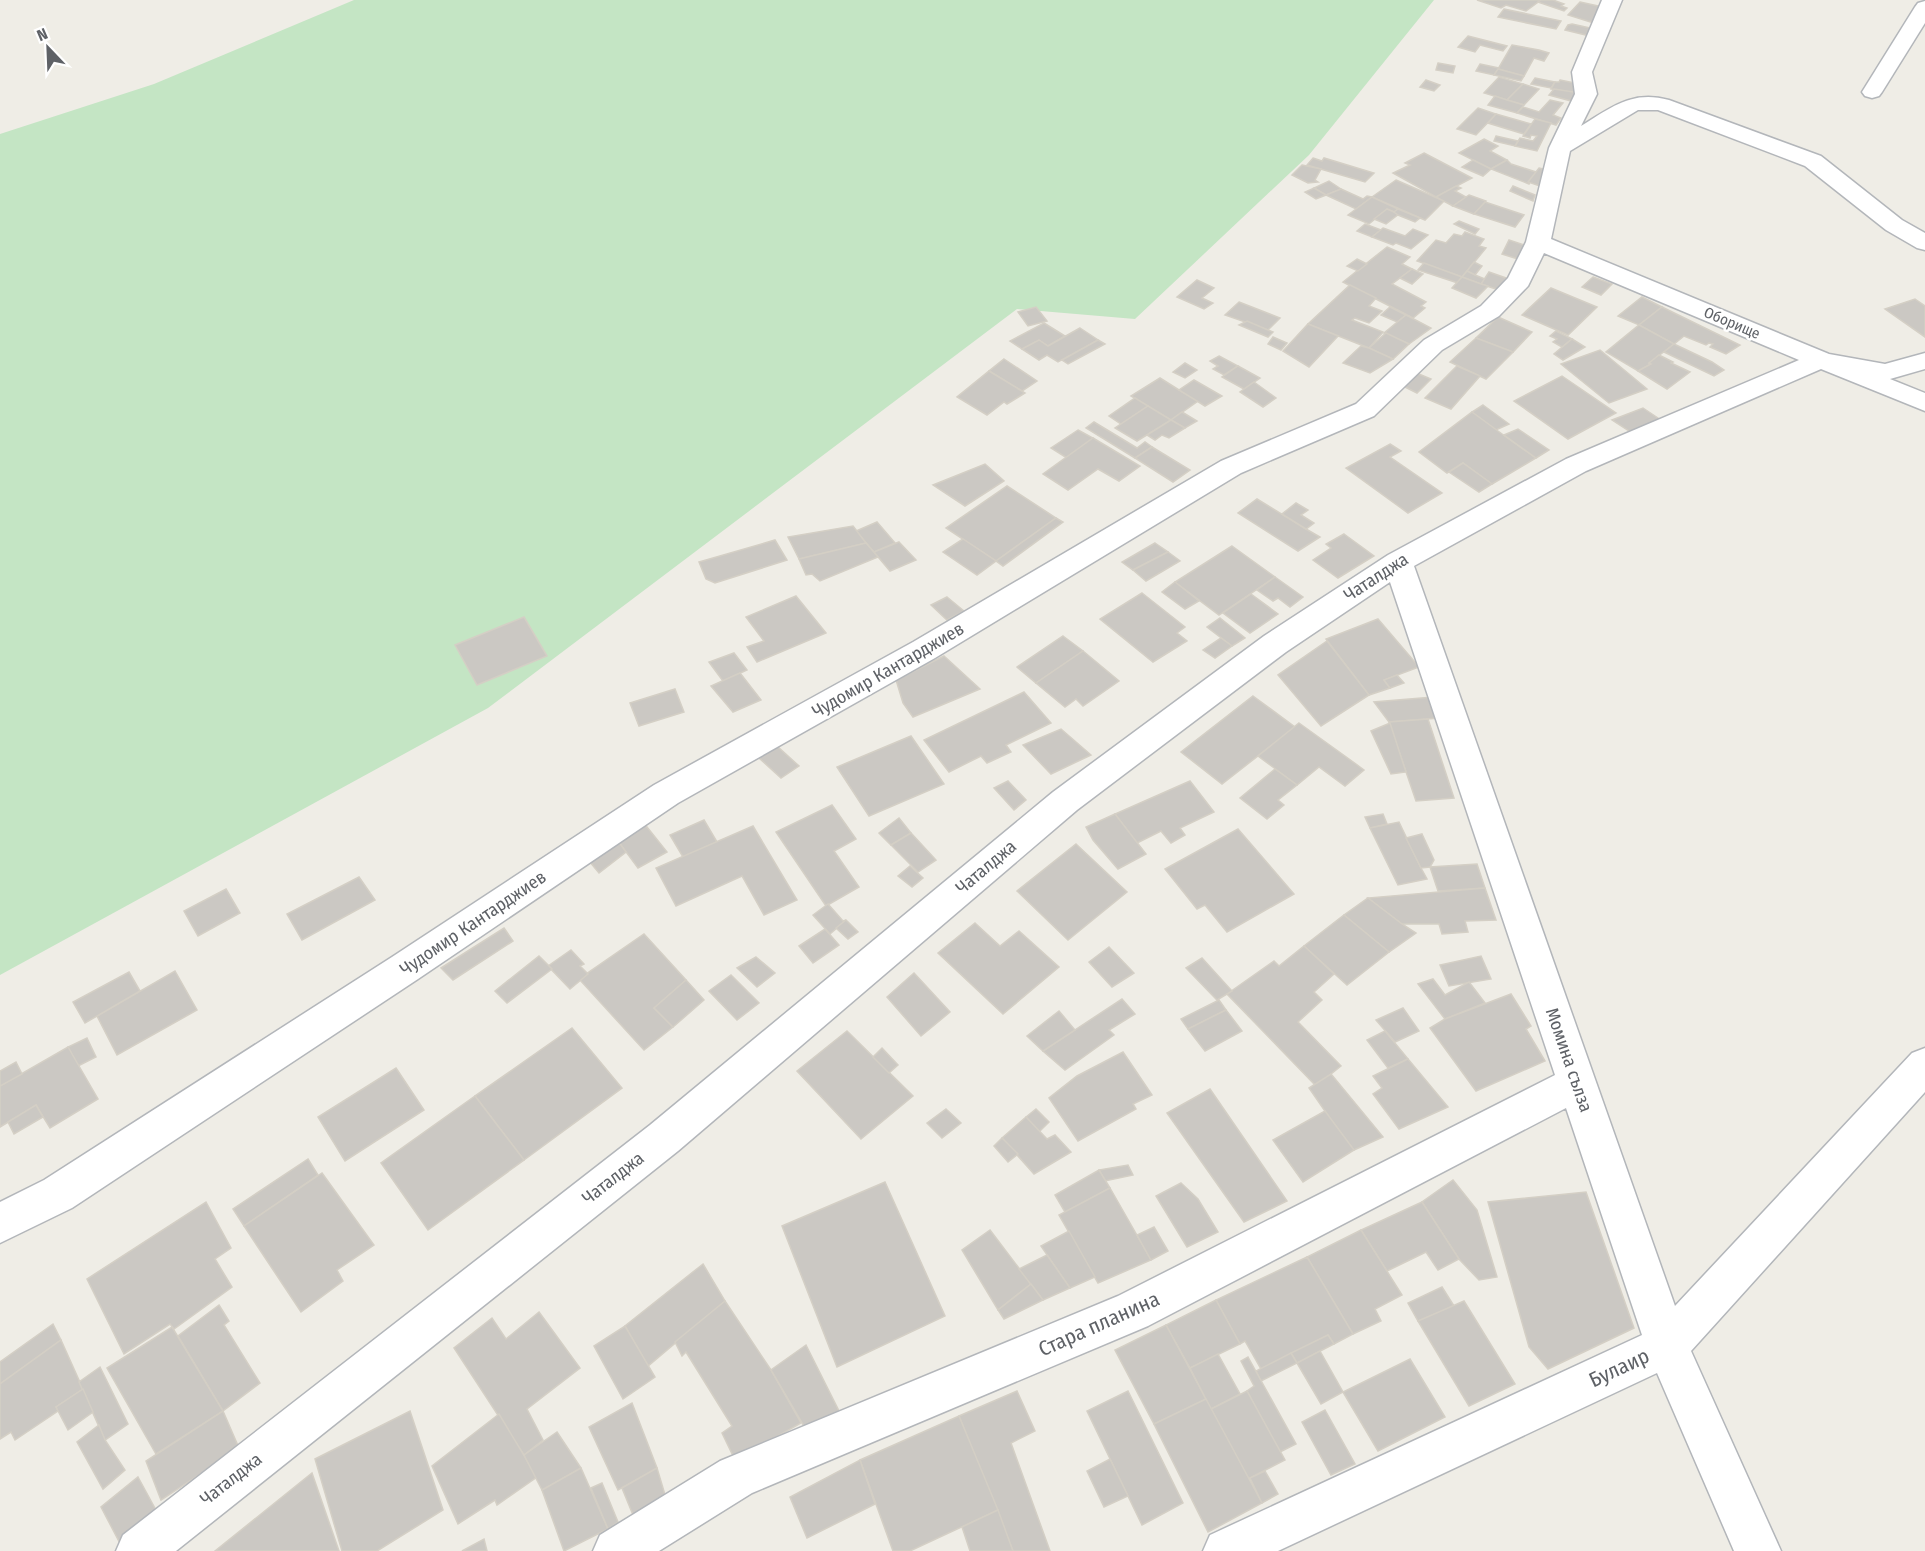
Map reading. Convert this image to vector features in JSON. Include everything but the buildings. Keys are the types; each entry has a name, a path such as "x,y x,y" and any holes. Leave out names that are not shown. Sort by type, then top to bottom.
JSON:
{"street":[{"name":"Чудомир Кантарджиев","path":"0,1223 58,1194 405,968 666,794 924,650 1231,467 1365,410 1433,345 1490,311 1519,281 1538,242 1560,148 1586,94 1582,72 1612,0"},
{"path":"1872,92 1925,7"},
{"path":"1560,148 1631,105 1644,102 1662,104 1813,160 1894,225 1925,243"},
{"name":"Оборище","path":"1538,242 1925,404"},
{"path":"1821,360 1885,372 1925,361"},
{"name":"Чаталджа","path":"139,1551 664,1138 1065,801 1275,644 1398,562 1576,465 1821,360"},
{"name":"Момина сълза","path":"1398,562 1667,1346 1758,1551"},
{"name":"Булаир","path":"1226,1551 1667,1346 1925,1065"},
{"name":"Стара планина","path":"616,1551 736,1477 1133,1311 1577,1083"}],"green space":[{"path":"354,0 1434,0 1309,155 1135,319 1017,309 488,708 0,975 0,134 154,84"}]}
